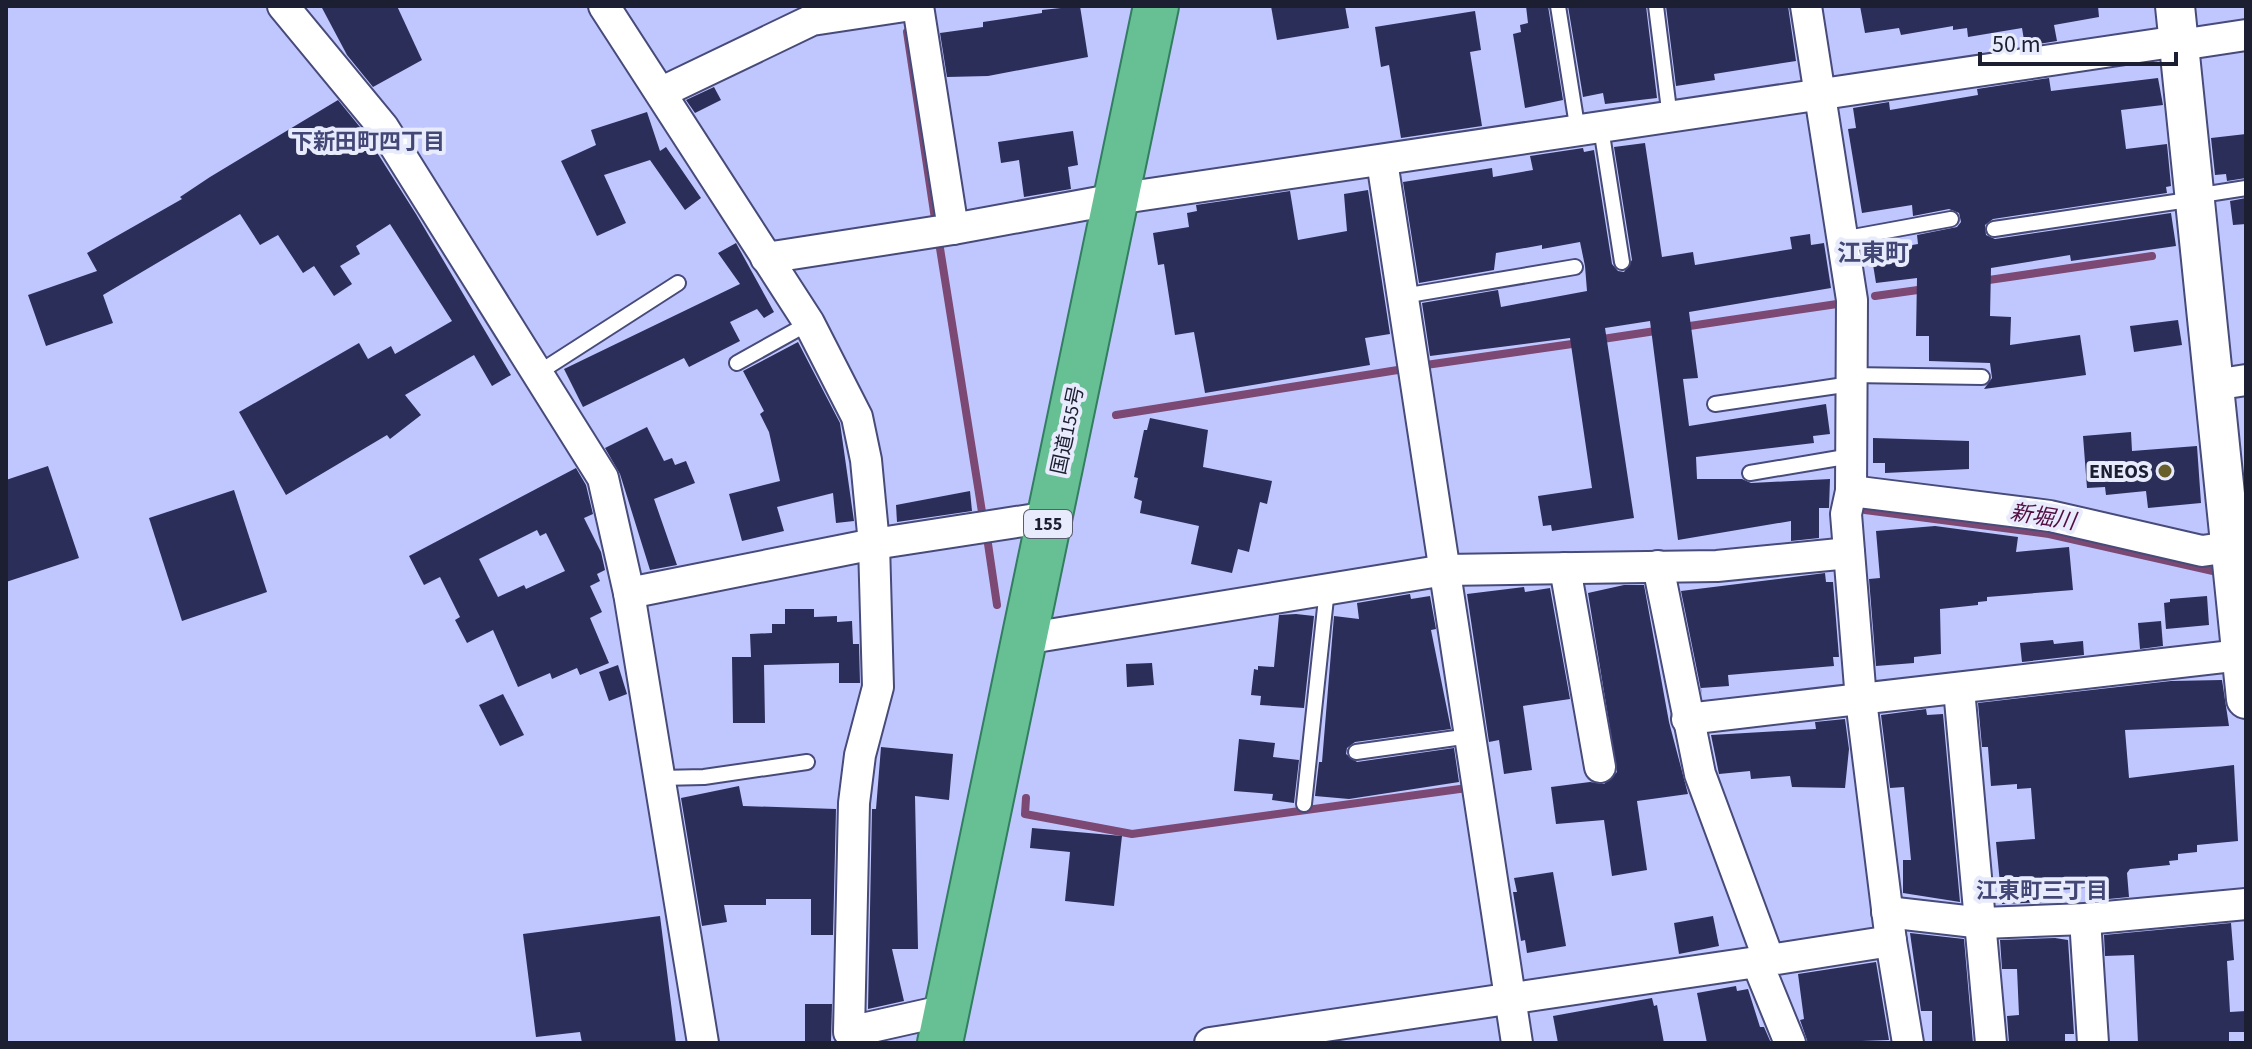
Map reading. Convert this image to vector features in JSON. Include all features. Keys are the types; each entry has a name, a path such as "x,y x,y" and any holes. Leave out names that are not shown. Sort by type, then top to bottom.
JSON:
{"highway":[{"name":"国道155号","path":"944,1026 1156,6"}],"street":[{"path":"283,6 383,127 603,478 629,593 703,1043"},
{"path":"604,6 809,323 857,417 866,460 874,544 878,687 860,755 854,803 849,1032 944,1026"},
{"path":"662,92 808,13 905,6"},
{"path":"918,6 953,229"},
{"path":"1806,6 1852,300 1851,491 1846,514 1861,700 1889,926 1908,1043"},
{"path":"766,258 953,229 1116,199 1819,96 2178,31 2246,35"},
{"path":"2178,31 2194,197 2230,382 2241,655 2246,699"},
{"path":"1382,161 1517,1043"},
{"path":"1851,491 2050,516 2202,551 2237,570"},
{"path":"629,593 874,544 1049,517"},
{"path":"1024,639 1445,570 1717,566 1849,553"},
{"path":"1658,566 1700,774 1790,1043"},
{"path":"1565,568 1600,767"},
{"path":"1687,719 2241,655"},
{"path":"1959,689 1983,923 1991,1043"},
{"path":"1210,1043 1763,961 1889,926 2085,919 2246,904"},
{"path":"2085,919 2093,1043"}],"lane":[{"path":"1558,6 1622,262"},
{"path":"1656,6 1670,118"},
{"path":"1994,229 2246,188"},
{"path":"1842,239 1951,219"},
{"path":"1403,296 1575,267"},
{"path":"538,373 678,283"},
{"path":"737,363 809,323"},
{"path":"1715,404 1851,380 1982,377"},
{"path":"1750,473 1851,456"},
{"path":"1304,804 1327,589"},
{"path":"1356,752 1470,736"},
{"path":"660,778 704,777 807,762"}],"building":[{"path":"321,6 397,6 422,60 373,87 347,55"},
{"path":"1080,6 1088,57 988,76 947,77 940,33 983,27 983,22 1042,13 1042,10"},
{"path":"1271,6 1345,6 1349,28 1277,40"},
{"path":"1526,6 1548,6 1563,100 1525,108 1513,34 1521,32 1520,25 1528,23"},
{"path":"1568,6 1646,6 1657,98 1605,104 1603,93 1583,97"},
{"path":"1666,6 1788,6 1796,61 1714,74 1715,80 1676,86"},
{"path":"1860,6 2098,6 2099,17 2054,25 2057,41 2025,46 2022,28 1968,37 1967,28 1953,30 1953,26 1901,35 1899,28 1865,33"},
{"path":"1475,11 1481,50 1470,52 1482,126 1401,138 1389,65 1381,67 1375,27"},
{"path":"2049,78 2051,91 2158,78 2163,105 2121,110 2126,149 2167,144 2171,186 2166,187 2167,193 1993,219 1985,225 1986,235 1995,239 2171,213 2176,246 2071,261 2070,255 1991,268 1990,316 2011,317 2010,345 2080,335 2086,375 1984,389 1992,378 1990,363 1929,361 1929,336 1916,336 1917,278 1876,283 1871,252 1918,244 1917,235 1957,227 1961,222 1959,213 1949,209 1913,216 1912,205 1862,213 1848,129 1856,128 1853,108 1889,102 1890,110 1978,95 1977,89"},
{"path":"714,87 721,100 695,113 686,100"},
{"path":"338,100 364,132 416,214 511,375 492,386 474,355 405,395 421,415 390,439 387,435 286,495 239,412 359,343 368,359 391,346 395,354 452,321 390,224 356,246 360,254 340,266 352,284 334,296 314,266 303,273 278,235 260,245 240,214 103,295 113,323 46,346 28,295 97,271 87,253 182,199 180,197 210,177"},
{"path":"647,112 660,151 666,147 701,198 685,210 650,160 604,175 626,223 597,236 561,161 596,145 591,130"},
{"path":"1073,131 1078,165 1068,167 1071,189 1024,197 1019,160 1001,163 998,142"},
{"path":"2246,134 2246,178 2227,181 2226,174 2215,175 2211,138"},
{"path":"1645,143 1662,257 1693,252 1695,265 1792,249 1790,237 1810,234 1811,245 1824,243 1831,288 1689,312 1698,378 1683,379 1689,426 1826,404 1830,434 1813,436 1814,443 1696,457 1697,479 1742,479 1751,483 1830,479 1829,508 1819,508 1819,538 1791,541 1791,521 1678,540 1650,321 1605,328 1634,518 1552,531 1551,525 1543,526 1538,496 1592,488 1570,338 1430,356 1422,303 1498,290 1501,307 1587,291 1585,266 1580,242 1542,249 1542,245 1496,253 1494,270 1419,283 1403,182 1492,168 1493,177 1533,170 1530,156 1583,148 1584,152 1594,150 1612,264 1618,271 1624,272 1632,260 1614,147"},
{"path":"1368,190 1390,334 1365,338 1370,365 1205,393 1194,332 1175,335 1164,264 1158,265 1153,233 1189,227 1187,213 1197,211 1196,205 1290,191 1298,240 1347,231 1344,194"},
{"path":"2246,198 2246,224 2233,225 2230,201"},
{"path":"736,243 774,312 764,318 757,309 730,322 740,341 689,367 684,358 583,407 564,369 740,284 718,253"},
{"path":"2178,320 2182,345 2134,352 2130,326"},
{"path":"798,342 840,423 854,521 836,523 833,493 777,507 784,531 742,541 729,494 780,481 769,432 760,414 764,411 743,371"},
{"path":"1150,418 1208,430 1203,467 1272,481 1267,504 1260,502 1249,552 1238,549 1232,573 1191,564 1199,526 1140,513 1142,501 1134,498 1138,478 1134,477 1144,430 1147,430"},
{"path":"647,427 664,461 672,458 675,465 686,461 695,483 654,499 677,565 650,570 620,474 605,448"},
{"path":"2131,432 2132,451 2197,446 2201,503 2148,508 2146,491 2106,495 2105,487 2087,488 2083,436"},
{"path":"1873,438 1969,441 1969,469 1885,473 1885,463 1873,463"},
{"path":"48,466 79,558 6,582 6,480"},
{"path":"576,468 586,485 593,514 584,518 601,552 605,570 597,574 600,581 590,586 602,612 590,618 609,663 580,675 577,668 552,679 550,673 518,687 493,630 467,643 455,620 460,617 440,577 424,585 409,556","holes":["537,530 540,536 546,533 565,571 526,589 524,585 498,597 479,559"]},
{"path":"234,490 267,592 182,621 149,518"},
{"path":"970,491 972,511 897,522 896,505"},
{"path":"1935,526 2018,537 2016,552 2069,547 2073,590 1987,597 1987,601 1978,602 1978,605 1940,609 1941,654 1914,657 1914,663 1876,666 1869,579 1880,578 1876,531"},
{"path":"1825,573 1826,582 1833,582 1839,657 1833,657 1834,666 1728,675 1729,686 1701,688 1702,695 1681,591"},
{"path":"1624,585 1644,585 1669,722 1688,794 1637,801 1647,870 1612,876 1604,820 1556,824 1551,787 1590,782 1604,784 1617,772 1588,593"},
{"path":"1524,587 1525,592 1550,588 1570,699 1523,706 1532,770 1504,774 1499,740 1489,742 1467,594"},
{"path":"1410,594 1411,599 1430,596 1436,629 1431,630 1451,729 1355,742 1347,748 1346,754 1357,762 1454,748 1459,782 1349,799 1315,796 1319,762 1322,762 1334,616 1359,619 1357,603"},
{"path":"2207,596 2209,625 2166,629 2164,603 2170,602 2170,599"},
{"path":"785,609 814,609 814,617 837,616 837,622 852,621 853,644 859,644 860,683 839,683 839,663 764,665 765,723 733,723 732,657 751,657 750,634 772,633 772,624 785,624"},
{"path":"1279,615 1314,616 1304,708 1260,705 1261,696 1251,695 1254,669 1258,670 1258,666 1274,667"},
{"path":"2161,621 2163,646 2140,649 2138,623"},
{"path":"2053,640 2054,644 2083,641 2084,655 2022,662 2020,643"},
{"path":"1152,663 1154,685 1127,687 1126,664"},
{"path":"618,665 627,694 609,701 599,672"},
{"path":"2222,680 2229,726 2125,730 2129,778 2234,765 2238,841 2197,845 2197,852 2178,854 2178,860 2169,861 2170,865 2130,869 2127,873 2129,897 2098,900 2097,887 2047,891 2048,902 2002,904 1996,842 2035,839 2031,788 2017,789 2017,784 1991,786 1988,747 1982,747 1978,703 2171,681"},
{"path":"503,694 524,735 500,746 479,705"},
{"path":"1926,709 1927,715 1943,714 1960,902 1903,893 1903,860 1911,860 1904,787 1890,788 1881,715"},
{"path":"1845,719 1849,749 1845,788 1792,787 1790,776 1751,779 1750,771 1719,774 1711,735 1816,729 1815,722"},
{"path":"1239,739 1275,743 1273,757 1299,760 1294,803 1272,800 1273,794 1234,791"},
{"path":"881,747 953,754 949,800 915,796 918,949 892,949 904,1001 868,1009 872,809 876,809"},
{"path":"739,786 743,806 836,809 833,935 811,935 811,899 766,899 766,905 724,905 727,922 702,926 681,798"},
{"path":"1032,828 1122,836 1114,906 1065,901 1070,852 1030,848"},
{"path":"1553,872 1566,946 1527,953 1525,940 1521,941 1513,892 1517,892 1514,878"},
{"path":"660,916 676,1043 582,1043 580,1032 536,1037 523,934"},
{"path":"1713,916 1719,946 1679,954 1674,923"},
{"path":"2231,923 2234,960 2227,961 2230,1012 2246,1011 2246,1032 2229,1032 2229,1043 2138,1043 2134,955 2105,956 2104,935"},
{"path":"1910,933 1964,939 1973,1043 1932,1043 1932,1011 1921,1011"},
{"path":"2000,940 2068,940 2074,1034 2065,1034 2065,1043 2009,1043 2007,1016 2019,1015 2017,969 2002,969"},
{"path":"1876,962 1889,1040 1808,1043 1800,1020 1804,1019 1798,974"},
{"path":"1736,986 1737,991 1748,989 1760,1027 1764,1027 1771,1043 1707,1043 1697,993"},
{"path":"1652,998 1654,1006 1657,1005 1664,1043 1558,1043 1553,1016"},
{"path":"805,1004 832,1004 831,1043 805,1043"}],"waterway":[{"path":"907,32 935,219"},
{"path":"939,242 982,512"},
{"path":"1982,281 2152,256"},
{"path":"1875,296 1925,289"},
{"path":"1683,327 1837,304"},
{"path":"1596,340 1662,330"},
{"path":"1426,365 1579,343"},
{"path":"1116,415 1404,369"},
{"name":"新堀川","path":"1865,510 2049,534 2213,571"},
{"path":"987,537 997,605"},
{"path":"1026,798 1025,814 1132,834 1467,788"}],"place":[{"name":"ENEOS","path":"2165,471"}],"district":[{"name":"下新田町四丁目","path":"368,141"},
{"name":"江東町","path":"1873,253"},
{"name":"江東町三丁目","path":"2042,890"}]}
